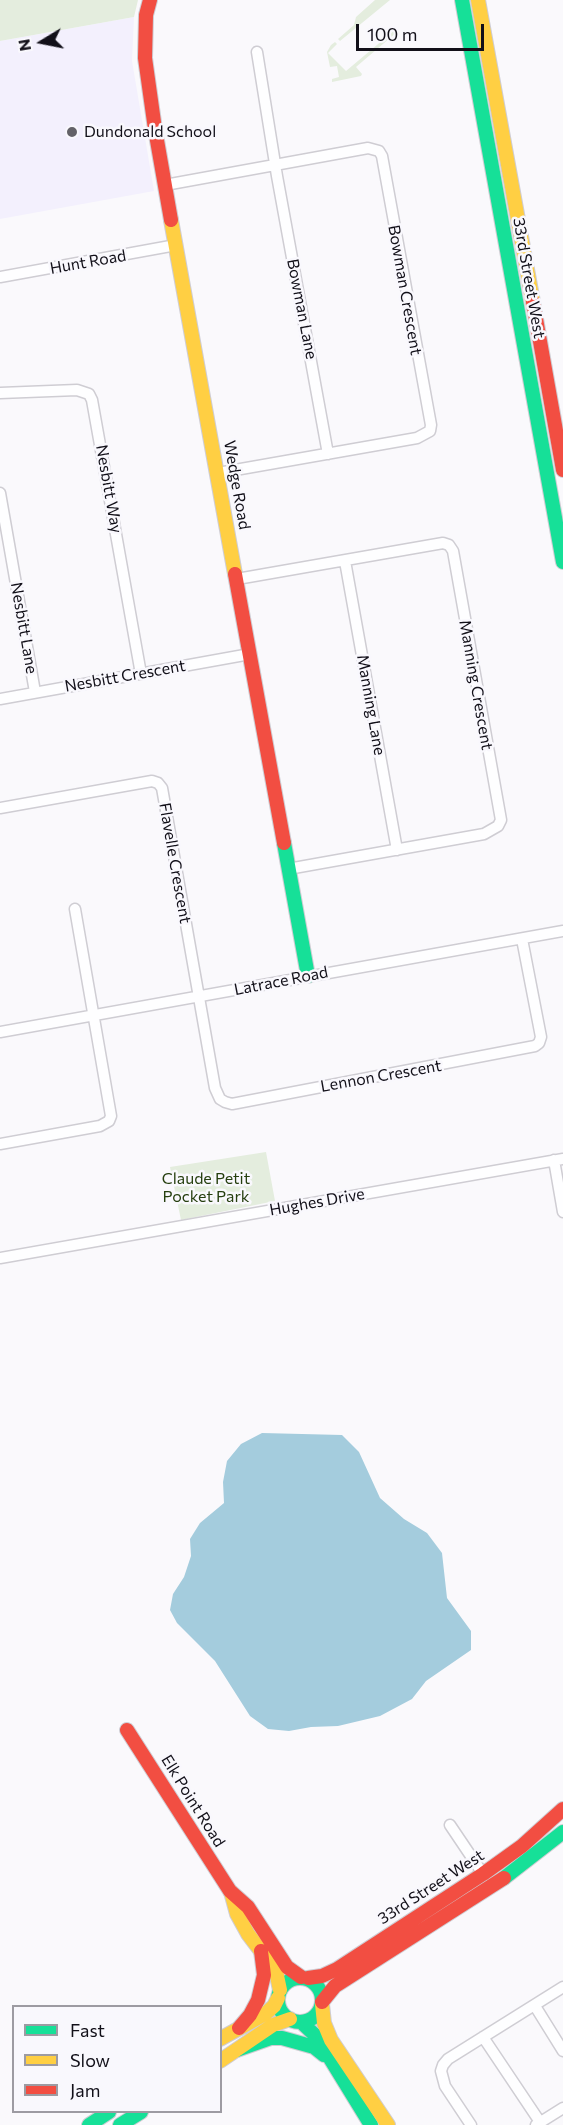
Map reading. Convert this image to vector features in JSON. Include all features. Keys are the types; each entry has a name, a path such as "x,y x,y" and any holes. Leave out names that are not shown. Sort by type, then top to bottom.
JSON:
{"main road":[{"name":"Wedge Road","path":"150,0 145,35 145,62 165,185 308,976"},
{"name":"33rd Street West","path":"462,0 563,562"},
{"name":"33rd Street West","path":"478,0 561,442 563,470"},
{"name":"Elk Point Road","path":"127,1730 230,1891 237,1914 248,1934 276,1971 279,1994"},
{"name":"33rd Street West","path":"222,2038 265,2014 274,2006 289,1980 322,1976 337,1969 483,1874 522,1846 563,1809"},
{"name":"33rd Street West","path":"222,2060 273,2025 312,2018 335,1986 506,1877 563,1832"},
{"name":"Elk Point Road","path":"230,1891 248,1907 286,1965 304,1978"},
{"path":"239,2028 250,2015 258,2000 264,1975 261,1949"},
{"path":"304,1978 313,1981 320,1990 324,2023 332,2040 388,2125"},
{"path":"279,1994 281,2010 317,2037 371,2125"},
{"path":"237,2050 271,2038 282,2038 314,2047 330,2060"},
{"path":"89,2125 107,2113"},
{"path":"120,2125 139,2113"}],"street":[{"name":"Bowman Lane","path":"257,52 275,165 328,454"},
{"name":"Bowman Crescent","path":"165,185 368,148 379,151 382,156 431,425 430,431 417,438 218,473"},
{"name":"Hunt Road","path":"0,278 176,245"},
{"name":"Nesbitt Way","path":"0,393 77,390 89,394 92,400 141,674"},
{"path":"542,445 561,442"},
{"name":"Nesbitt Lane","path":"0,493 35,692"},
{"name":"Manning Crescent","path":"237,579 443,543 449,545 453,551 501,820 498,826 484,834 288,869"},
{"name":"Manning Lane","path":"345,561 397,850"},
{"name":"Nesbitt Crescent","path":"0,699 250,654"},
{"name":"Flavelle Crescent","path":"0,808 152,781 158,783 162,788 199,997"},
{"path":"0,1144 100,1126 109,1121 111,1110 75,909"},
{"name":"Latrace Road","path":"0,1032 563,932"},
{"name":"Lennon Crescent","path":"199,997 215,1088 220,1099 232,1104 535,1047 541,1037 522,939"},
{"path":"558,1160 563,1212"},
{"name":"Hughes Drive","path":"0,1258 558,1160"},
{"path":"450,1825 483,1874"},
{"path":"471,2125 445,2086 441,2071 448,2060 563,1987"},
{"path":"535,2006 563,2051"},
{"path":"483,2037 538,2123 563,2108"}],"shaded area":[{"name":"Dundonald School","path":"134,17 132,61 154,191 0,219 0,41"}],"green space":[{"path":"0,0 138,0 134,17 0,41"},
{"path":"375,0 390,0 340,41 338,39 354,25 356,17"},
{"path":"396,29 397,32 356,67 362,74 361,76 332,82 332,79 339,77 337,66 330,67 327,52 331,45 335,42 337,44 328,53 346,71"},
{"name":"Claude Petit Pocket Park","path":"266,1152 275,1201 181,1220 170,1167"}],"water":[{"path":"262,1433 342,1435 359,1452 380,1498 404,1519 427,1533 442,1553 447,1598 471,1631 471,1650 426,1681 412,1699 380,1716 338,1726 289,1731 268,1729 250,1716 215,1661 177,1623 170,1610 173,1594 184,1577 191,1556 190,1539 200,1523 224,1503 223,1482 227,1461 241,1444"}],"traffic: fast":[{"path":"462,0 563,562"},
{"path":"284,843 308,976"},
{"path":"504,1878 563,1832"},
{"path":"300,1978 316,1984 322,2000 316,2016 300,2022 284,2016 278,2000 284,1984 300,1978"},
{"path":"301,2022 317,2037 371,2125"},
{"path":"237,2050 271,2038 282,2038 314,2047 324,2055"},
{"path":"89,2125 107,2113"},
{"path":"120,2125 139,2113"}],"traffic: slow":[{"path":"478,0 533,302"},
{"path":"171,220 235,574"},
{"path":"231,1892 237,1914 248,1934 276,1971 280,1990"},
{"path":"222,2038 265,2014 274,2006 278,1998"},
{"path":"322,2004 324,2023 331,2040 388,2125"},
{"path":"222,2060 273,2025 290,2019"}],"traffic: jam":[{"path":"150,0 146,15 145,58 171,220"},
{"path":"533,302 563,470"},
{"path":"235,574 284,843"},
{"path":"127,1730 230,1891 248,1907 287,1967 301,1977"},
{"path":"308,1978 322,1976 337,1969 483,1874 522,1846 563,1809"},
{"path":"322,2002 335,1986 504,1878"},
{"path":"239,2028 250,2015 258,2000 264,1975 261,1951"}],"place":[{"name":"Dundonald School","path":"72,132"}]}
